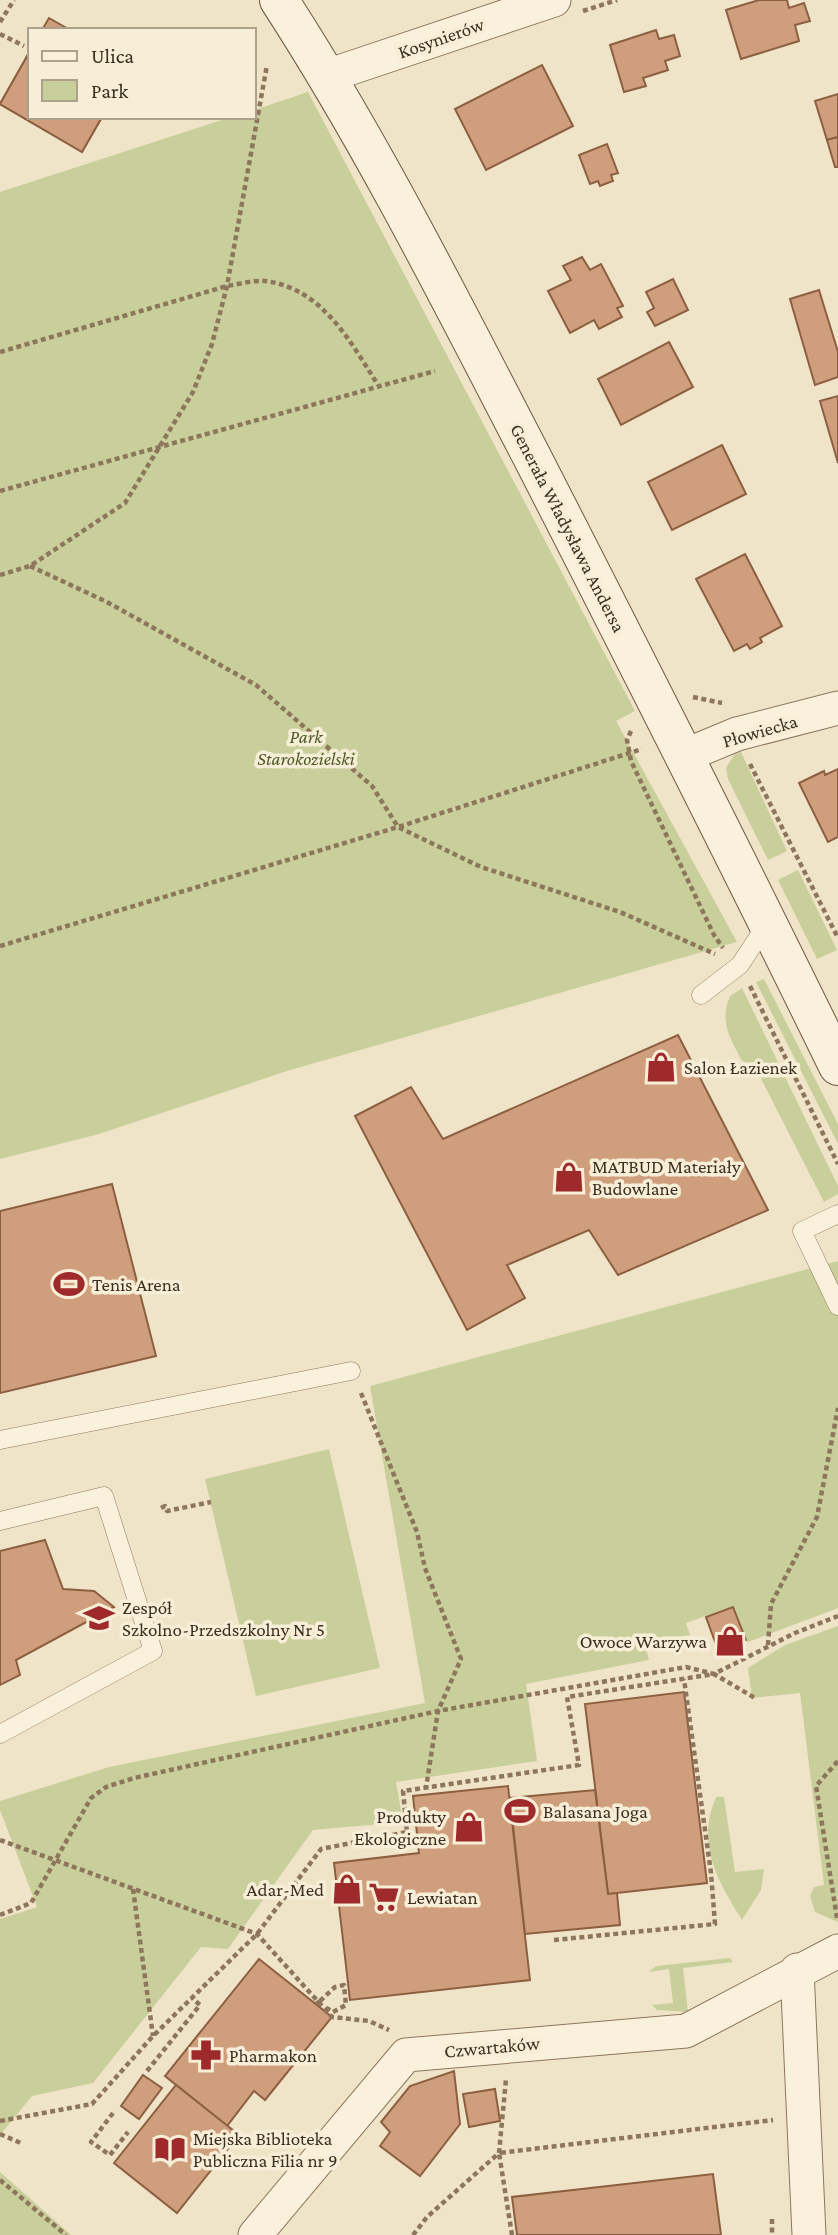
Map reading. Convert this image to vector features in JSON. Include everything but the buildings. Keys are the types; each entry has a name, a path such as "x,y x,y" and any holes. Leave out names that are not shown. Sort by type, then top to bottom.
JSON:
{"street":[{"name":"Generała Władysława Andersa","path":"279,0 327,76 436,272 605,595 838,1066"},
{"name":"Kosynierów","path":"327,76 554,0"},
{"name":"Płowiecka","path":"684,756 737,734 838,708"},
{"name":"Czwartaków","path":"255,2235 406,2055 686,2031 797,1970 838,1951"},
{"path":"797,1970 808,2235"}],"lane":[{"path":"701,995 740,965 768,922"},
{"path":"838,1214 802,1231 838,1306"},
{"path":"0,1440 351,1371"},
{"path":"0,1521 104,1496 153,1651 0,1734"}],"path":[{"path":"0,22 14,0"},
{"path":"0,34 24,46"},
{"path":"0,575 30,566 125,503 161,447 198,380 212,344 227,286 267,65"},
{"path":"0,352 227,286 263,281 297,288 340,324 378,385"},
{"path":"0,491 435,371"},
{"path":"30,566 107,601 256,685 372,786 398,827 481,867 621,912 740,965"},
{"path":"632,728 627,740 629,752 714,935 740,965 838,1164"},
{"path":"0,946 398,827 643,748"},
{"path":"746,757 838,938"},
{"path":"351,1371 417,1532 425,1568 461,1659 438,1711 426,1788"},
{"path":"768,1646 771,1604 817,1517 838,1408"},
{"path":"161,1508 165,1506 167,1511 211,1502"},
{"path":"0,2121 92,2104 153,2036 257,1934 321,1849 408,1832 403,1791 579,1765 567,1697 714,1674 768,1646 838,1616"},
{"path":"0,1915 31,1903 91,1798 106,1787 134,1777 438,1711 686,1667 714,1674 755,1698"},
{"path":"554,1940 715,1924 711,1872 684,1679"},
{"path":"838,1761 816,1786 838,1921"},
{"path":"0,1840 257,1934 332,2017 369,2021"},
{"path":"133,1889 153,2036"},
{"path":"344,1985 346,2005 333,2011 319,2003 335,1987 344,1985"},
{"path":"147,2071 200,2005 192,1997"},
{"path":"507,2069 499,2153 512,2235"},
{"path":"113,2113 91,2142 110,2155 128,2132"},
{"path":"413,2235 427,2217 499,2153 771,2120"},
{"path":"0,2134 23,2144"},
{"path":"0,2180 66,2235"}],"green space":[{"name":"Park Starokozielski","path":"308,92 635,711 616,721 737,942 287,1071 99,1134 0,1159 0,192 225,119 256,119 256,109"},
{"path":"741,752 787,851 768,860 728,779 726,768 734,755"},
{"path":"798,870 837,950 817,959 778,880"},
{"path":"764,979 838,1124 838,1144 756,982"},
{"path":"742,988 838,1186 838,1194 824,1202 754,1065 742,1061 727,1030 726,1014 730,996"},
{"path":"838,1261 838,1608 748,1642 733,1606 686,1623 690,1635 645,1643 649,1660 526,1684 537,1761 396,1782 403,1822 313,1830 228,1949 201,1947 93,2083 32,2096 0,2135 0,1919 37,1907 0,1810 0,1801 109,1767 425,1703 370,1386"},
{"path":"329,1449 380,1668 256,1696 205,1479"},
{"path":"838,1626 838,1922 815,1912 810,1896 814,1887 824,1885 800,1693 752,1698 748,1668 785,1645"},
{"path":"716,1797 724,1797 735,1872 764,1869 761,1890 742,1920 712,1861 708,1830"},
{"path":"730,1958 733,1962 683,1968 688,2012 657,2010 652,2005 673,2003 669,1969 649,1972 656,1966"},
{"path":"0,2172 71,2235 0,2235"}],"place":[{"name":"Salon Łazienek","path":"661,1067"},
{"name":"MATBUD Materiały Budowlane","path":"569,1177"},
{"name":"Tenis Arena","path":"69,1284"},
{"name":"Zespół Szkolno-Przedszkolny Nr 5","path":"99,1618"},
{"name":"Owoce Warzywa","path":"730,1641"},
{"name":"Balasana Joga","path":"520,1811"},
{"name":"Produkty Ekologiczne","path":"469,1827"},
{"name":"Adar-Med","path":"347,1889"},
{"name":"Lewiatan","path":"384,1897"},
{"name":"Pharmakon","path":"206,2055"},
{"name":"Miejska Biblioteka Publiczna Filia nr 9","path":"170,2149"}]}
